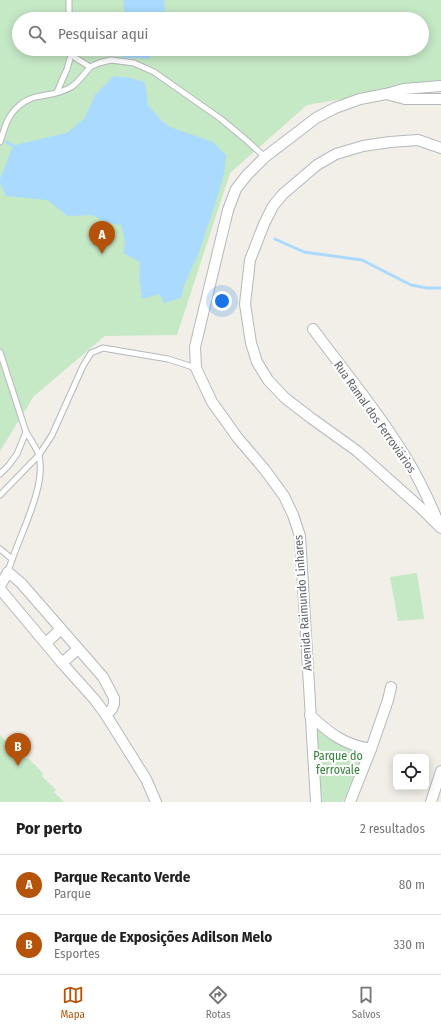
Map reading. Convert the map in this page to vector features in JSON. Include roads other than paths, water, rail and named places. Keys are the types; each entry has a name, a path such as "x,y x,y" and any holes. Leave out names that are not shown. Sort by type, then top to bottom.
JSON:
{"street":[{"name":"Avenida Raimundo Linhares","path":"316,802 300,536 293,515 284,496 266,470 237,438 212,402 196,368 196,347 228,210 236,189 247,175 265,157 316,118 335,108 360,99 404,89 441,86"},
{"name":"Avenida Raimundo Linhares","path":"386,94 404,99 441,99"},
{"path":"441,148 418,140 390,142 363,146 336,154 317,165 283,194 273,206 250,260 245,304 250,343 257,362 268,380 285,398 357,451 422,509 441,529"},
{"name":"Rua Ramal dos Ferroviários","path":"314,329 407,459 441,529"},
{"path":"0,586 8,572 21,583 103,677 114,698 112,709 106,715"},
{"path":"0,589 95,700 106,715 146,779 156,802"},
{"path":"46,643 61,629"},
{"path":"62,663 78,648"},
{"path":"350,802 392,687"},
{"path":"310,715 339,739 359,747 370,749"},
{"path":"431,802 441,771"}],"lane":[{"path":"69,0 69,12"},
{"path":"57,92 71,56"},
{"path":"73,56 90,67"},
{"path":"0,142 10,115 25,101 33,97 65,90 73,86 90,67 111,60 134,63 154,72 221,119 265,157"},
{"path":"0,495 39,455 52,435 83,366 91,353 103,348 168,359 196,368"},
{"path":"0,352 26,432 39,455 41,467 40,479 32,508 8,572"},
{"path":"0,474 17,454 26,432"},
{"path":"0,548 12,559"}],"water":[{"path":"123,0 164,0 165,12 124,12"},
{"path":"123,56 151,56 149,59 124,58"},
{"path":"114,76 145,82 148,105 162,121 170,127 213,142 226,155 224,174 211,217 198,255 184,285 181,298 164,303 160,294 142,299 139,276 140,262 123,253 125,242 121,225 105,222 93,215 68,216 47,200 6,196 0,183 0,179 13,146 67,133 85,118 95,95"}],"waterway":[{"path":"7,142 13,146"},
{"path":"275,239 304,252 362,260 411,285 427,288 441,288"}],"place":[{"name":"Parque Recanto Verde","path":"102,254"},
{"name":"Parque de Exposições Adilson Melo","path":"18,766"}],"park label":[{"name":"Parque do ferrovale","path":"338,763"}]}
